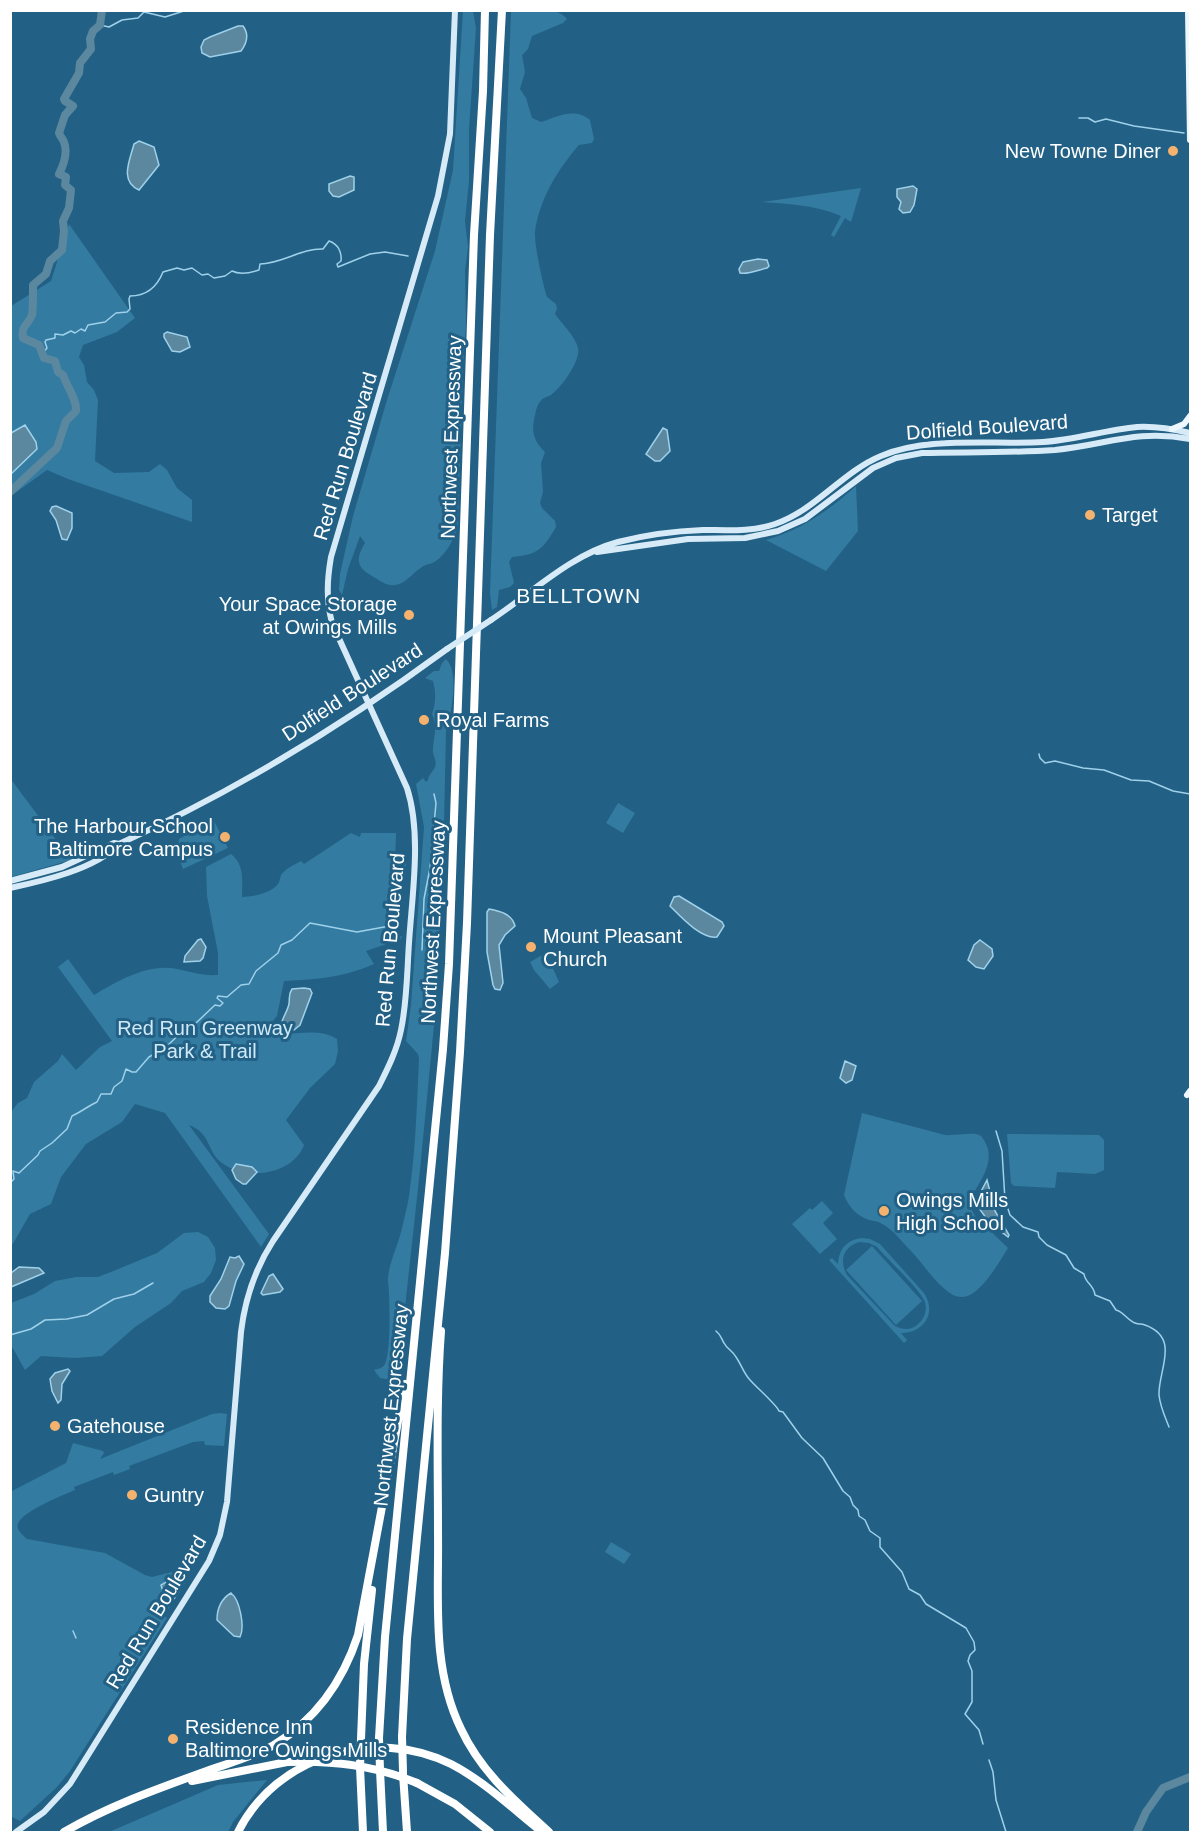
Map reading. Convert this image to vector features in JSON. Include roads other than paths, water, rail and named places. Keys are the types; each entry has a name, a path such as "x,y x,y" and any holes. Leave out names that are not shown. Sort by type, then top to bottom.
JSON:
{"highway":[{"name":"Northwest Expressway","path":"383,1833 379,1738 385,1637 449,964 474,235 483,91 485,10"},
{"name":"Northwest Expressway","path":"408,1833 402,1737 408,1629 456,1133 467,923 490,235 502,10"},
{"path":"445,1253 437,1412 439,1641 442,1672 455,1717 478,1760 502,1789 549,1833"},
{"path":"64,1833 101,1813 152,1791 273,1745 309,1717 333,1690 347,1664 358,1635 416,1329"},
{"path":"363,1833 360,1767 367,1636 386,1494"},
{"path":"238,1833 246,1818 263,1797 295,1771 310,1762 341,1751 380,1747 421,1753 458,1768 542,1833"},
{"path":"152,1791 206,1777 287,1762 324,1761 354,1764 383,1770 417,1783 455,1804 490,1833"},
{"path":"69,1833 101,1813"}],"main road":[{"name":"Red Run Boulevard","path":"16,1833 44,1812 75,1776 209,1561 220,1535 227,1502 241,1332 244,1310 252,1283 270,1247 379,1086 396,1049 405,1006 415,821 407,788 332,623 327,600 328,578 331,557 438,196 450,134 455,10"},
{"path":"1188,10 1191,140"},
{"path":"1172,429 1184,424 1191,417"},
{"name":"Dolfield Boulevard","path":"10,888 42,881 90,863 120,844 240,783 368,703 569,565 593,552 621,542 671,533 746,530 777,524 801,512 868,462 908,447 1042,442 1138,427 1172,429 1191,433"},
{"name":"Dolfield Boulevard","path":"593,552 688,538 757,537 778,531 805,519 873,468 908,455 1055,450 1138,435 1161,435 1191,440"},
{"name":"Dolfield Boulevard","path":"10,881 62,867 114,843 120,844"}],"waterway":[{"path":"10,492 57,448 66,421 76,411 73,398 63,375 58,372 55,361 44,358 39,345 23,338 23,333 32,315 33,285 46,274 50,261 62,250 63,221 69,208 71,190 65,185 66,177 59,174 65,150 59,133 65,115 73,106 64,99 79,73 80,63 91,49 90,39 93,31 100,25 102,10"},
{"path":"100,25 109,27 122,20 138,18 144,12 165,17 187,10"},
{"path":"1079,118 1088,118 1095,122 1106,119 1134,126 1184,133"},
{"path":"42,354 47,348 46,340 55,338 55,334 63,335 71,331 75,333 81,329 85,331 88,325 105,322 116,313 127,312 130,309 130,296 146,292 158,282 163,272 177,268 184,270 192,268 202,275 208,274 214,278 225,276 232,271 249,273 259,270 260,264 276,262 315,249 323,249 329,241 335,244 340,252 341,261 337,264 338,267 370,254 385,252 408,256"},
{"path":"1039,754 1045,763 1055,761 1083,768 1104,770 1131,780 1149,781 1173,791 1190,794"},
{"path":"422,950 424,899 430,868 436,803 434,794"},
{"path":"424,918 431,917"},
{"path":"10,1183 14,1179 13,1171 19,1173 40,1151 52,1143 67,1129 72,1116 97,1102 101,1094 111,1094 114,1087 122,1081 126,1069 136,1072 149,1057 166,1047 190,1024 196,1023 215,1005 220,1006 223,1003 217,998 218,996 227,997 241,985 249,984 256,971 278,953 281,945 292,940 310,923 357,932 395,925"},
{"path":"996,1131 1002,1151 1005,1200 1010,1215 1023,1227 1038,1232 1039,1237 1047,1245 1066,1255 1074,1268 1084,1274 1095,1295 1110,1301 1116,1310 1130,1320 1156,1331 1162,1338 1165,1356 1159,1395 1169,1427"},
{"path":"10,1335 31,1329 45,1320 87,1315 114,1299 134,1294 153,1283"},
{"path":"716,1331 735,1355 748,1378 779,1411 783,1412 802,1438 823,1458 843,1491 850,1497 859,1516 865,1520 870,1531 880,1538 880,1547 902,1572 909,1589 920,1595 926,1604 966,1628 974,1642 975,1650 968,1661 972,1671 972,1702 965,1714 979,1730 983,1744"},
{"path":"73,1631 76,1638"},
{"path":"989,1760 993,1772 996,1800 1006,1832"},
{"path":"1137,1832 1146,1812 1163,1788 1190,1777"}],"place":[{"name":"New Towne Diner","path":"1173,151"},
{"name":"Target","path":"1090,515"},
{"name":"Your Space Storage at Owings Mills","path":"409,615"},
{"name":"Royal Farms","path":"424,720"},
{"name":"The Harbour School Baltimore Campus","path":"225,837"},
{"name":"Mount Pleasant Church","path":"531,947"},
{"name":"Owings Mills High School","path":"884,1211"},
{"name":"Gatehouse","path":"55,1426"},
{"name":"Guntry","path":"132,1495"},
{"name":"Residence Inn Baltimore Owings Mills","path":"173,1739"}],"district":[{"name":"BELLTOWN","path":"579,595"}],"park label":[{"name":"Red Run Greenway Park & Trail","path":"205,1040"}]}
